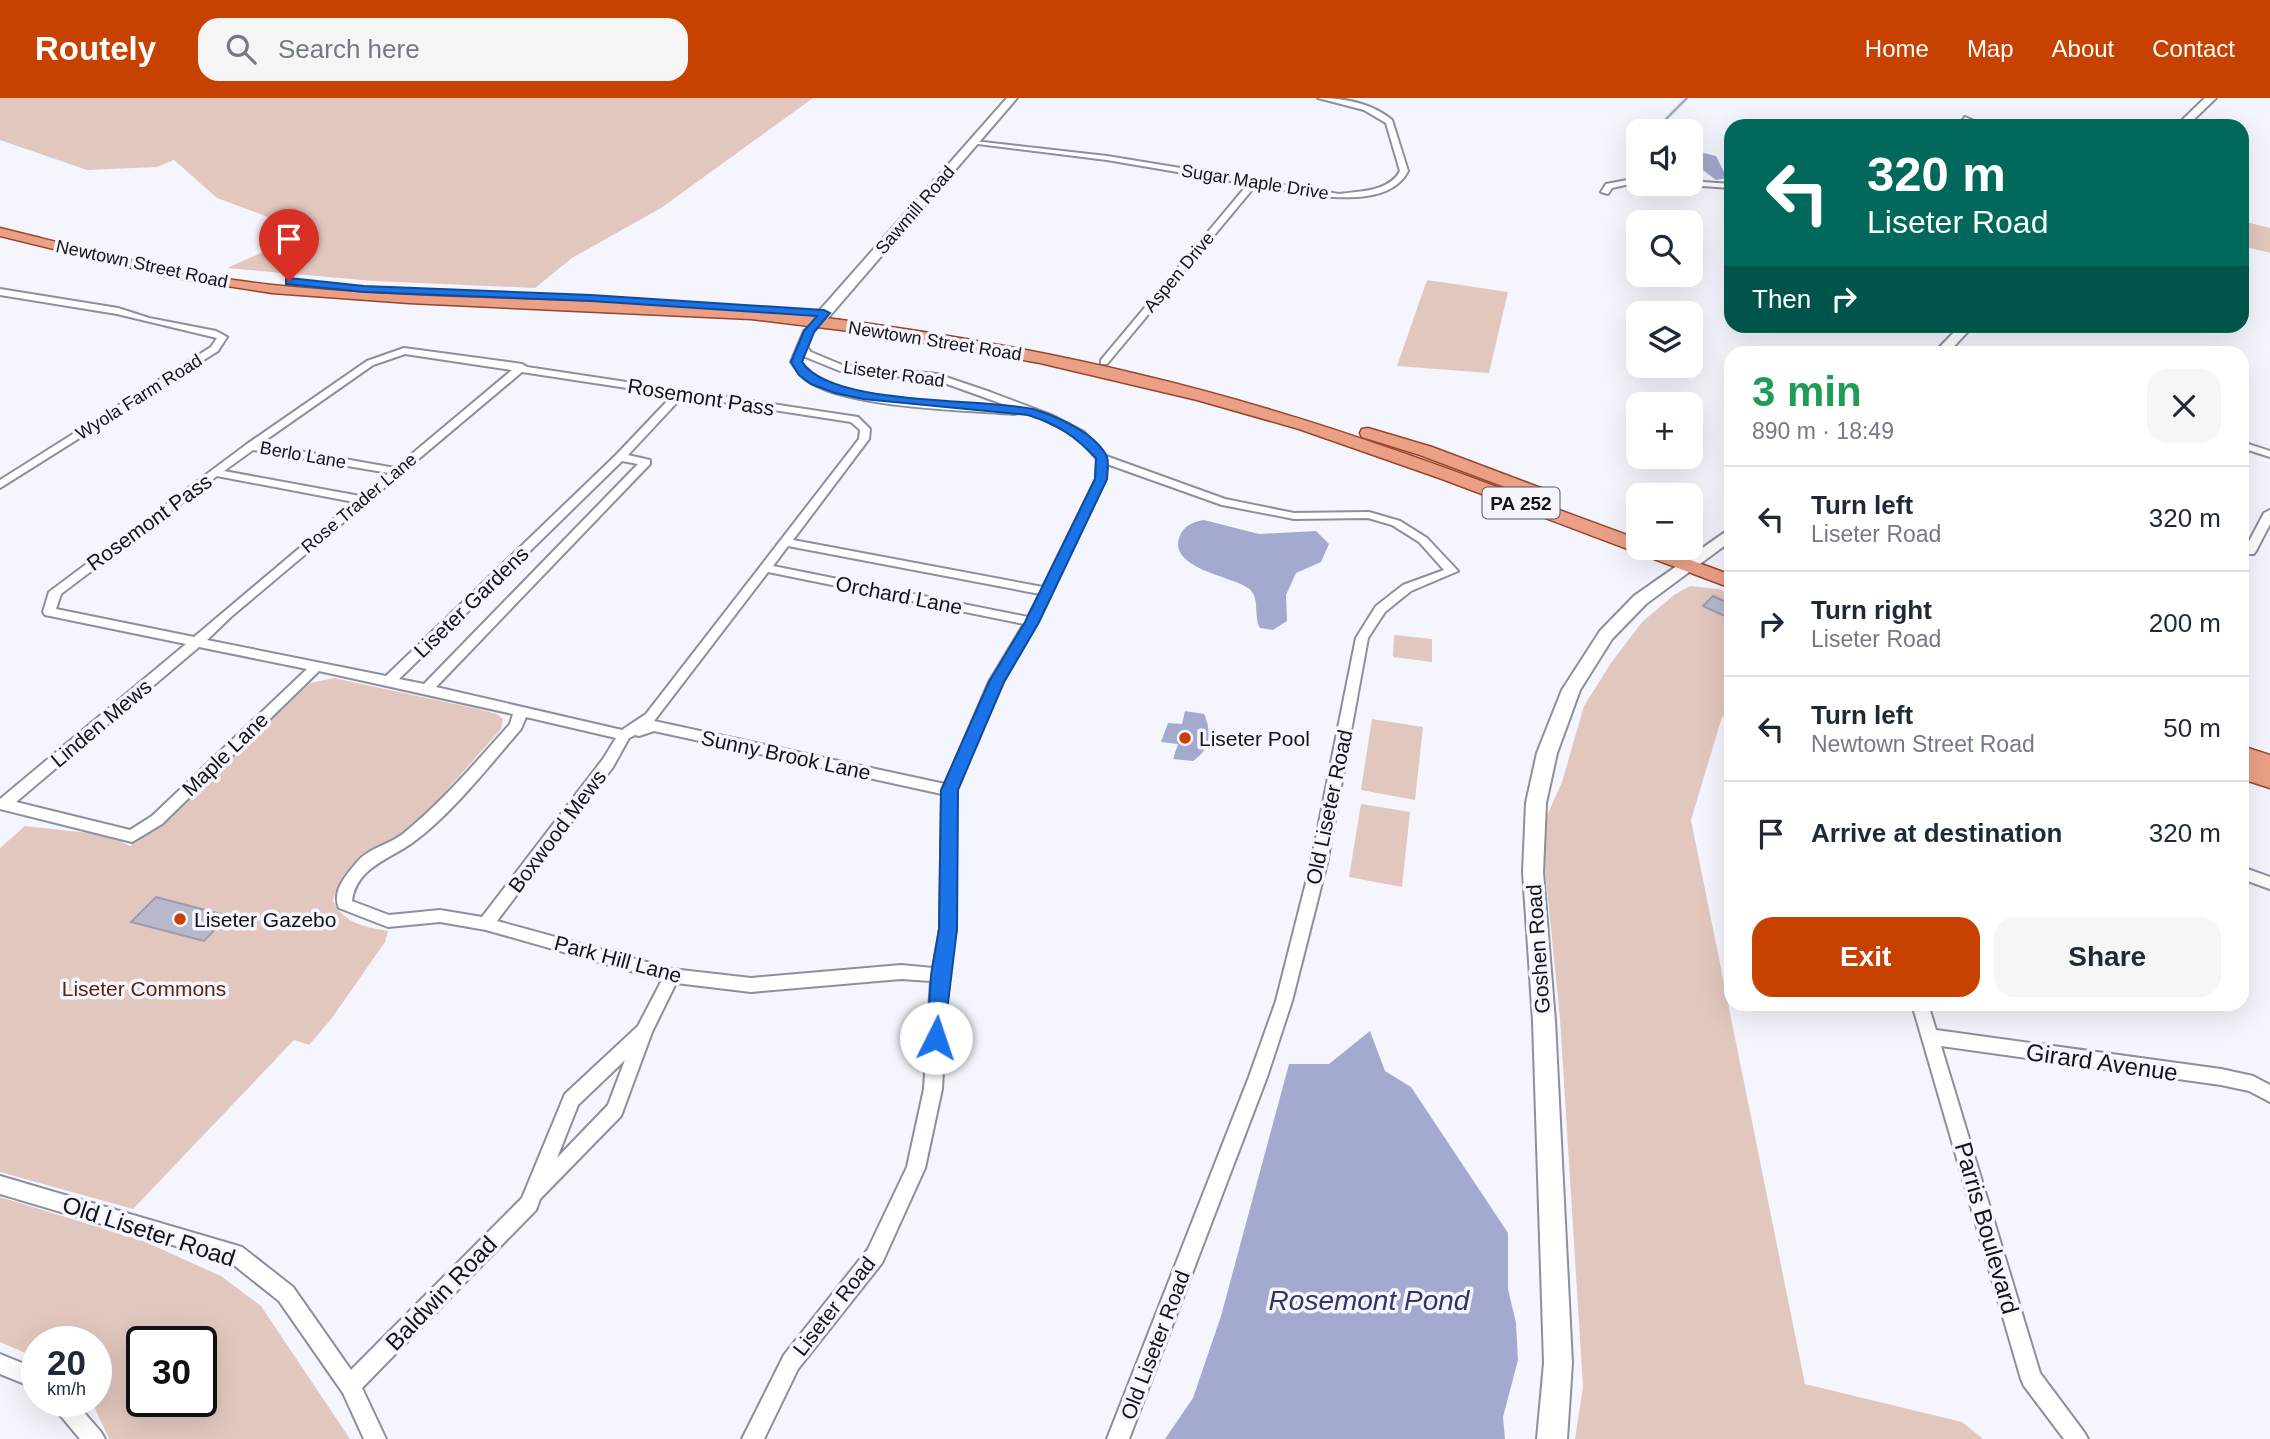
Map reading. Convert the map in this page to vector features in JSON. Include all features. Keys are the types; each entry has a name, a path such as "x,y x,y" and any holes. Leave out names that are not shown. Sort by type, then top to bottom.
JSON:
{"main road":[{"name":"Newtown Street Road","path":"0,223 220,273 364,289 591,298 821,318 1104,362 1262,401 1626,542"},
{"name":"Newtown Street Road","path":"0,232 158,270 272,289 821,318 1107,372 1367,440 1426,451 1626,526"},
{"name":"Newtown Street Road","path":"1703,559 1724,564"},
{"name":"Newtown Street Road","path":"1696,560 1724,578"},
{"path":"2249,756 2270,763"},
{"path":"2249,773 2270,780"}],"street":[{"name":"Sawmill Road","path":"821,318 1012,98"},
{"name":"Sugar Maple Drive","path":"974,143 1107,158 1253,183 1353,196 1376,191 1399,181 1404,171 1389,122 1385,117 1368,109 1321,98"},
{"path":"2188,119 2211,98"},
{"path":"1605,192 1609,186 1626,182"},
{"name":"Aspen Drive","path":"1104,362 1253,183"},
{"path":"1703,184 1724,185"},
{"name":"Wyola Farm Road","path":"0,292 118,311 147,320 214,332 222,337 215,349 0,485"},
{"path":"802,346 821,318"},
{"name":"Liseter Road","path":"802,346 796,362 803,373 835,390 902,386 937,377 1029,412"},
{"name":"Liseter Road","path":"753,1439 791,1362 875,1256 916,1168 933,1089 940,975 948,929 950,790 996,682 1032,622 1045,590 1101,479 1102,458 1080,434 1047,417 902,386 840,368 807,354 802,346"},
{"name":"Rosemont Pass","path":"198,641 49,612 55,592 251,446 370,363 385,356 404,351 854,419 865,429 864,439 651,717 624,735"},
{"name":"Rose Trader Lane","path":"198,641 522,367"},
{"name":"Liseter Gardens","path":"389,681 620,457 679,394"},
{"name":"Berlo Lane","path":"251,446 396,471"},
{"path":"2249,446 2270,454"},
{"name":"Liseter Gardens","path":"426,690 646,462 620,457"},
{"name":"Old Liseter Road","path":"1102,458 1222,502 1294,516 1369,515 1396,523 1423,540 1452,571 1407,588 1380,609 1362,638 1319,863 1284,1001 1253,1090 1118,1439"},
{"name":"Berlo Lane","path":"216,472 362,500"},
{"path":"2250,551 2270,513"},
{"path":"553,523 583,526"},
{"name":"Goshen Road","path":"1703,549 1724,537"},
{"name":"Orchard Lane","path":"786,541 1045,590"},
{"name":"Goshen Road","path":"1552,1439 1559,1363 1544,1021 1533,872 1536,803 1547,753 1571,690 1606,635 1640,600 1685,560"},
{"name":"Orchard Lane","path":"765,568 1032,622"},
{"path":"198,641 624,735"},
{"name":"Linden Mews","path":"2,805 198,641"},
{"name":"Maple Lane","path":"2,805 132,836 157,820 315,668"},
{"name":"Park Hill Lane","path":"521,712 516,726 453,797 407,839 366,862 346,888 344,904 388,921 440,916 486,924 672,976 751,985 901,972 940,975"},
{"name":"Sunny Brook Lane","path":"624,735 653,726 950,790"},
{"name":"Boxwood Mews","path":"486,924 608,763 624,735"},
{"path":"2249,876 2270,883"},
{"name":"Baldwin Road","path":"350,1386 530,1201 614,1110 644,1031 672,976"},
{"name":"Parris Boulevard","path":"1922,1011 2031,1379 2077,1439"},
{"name":"Baldwin Road","path":"530,1201 571,1100 644,1031"},
{"name":"Girard Avenue","path":"1931,1038 2221,1077 2253,1084 2270,1094"},
{"name":"Old Liseter Road","path":"0,1185 235,1254 286,1294 350,1386 375,1439"},
{"path":"0,1364 21,1373"},
{"path":"75,1417 94,1439"}],"green space":[{"path":"0,98 813,98 661,208 572,258 535,288 374,281 227,268 308,232 217,198 174,160 157,167 87,170 0,140"},
{"path":"2249,223 2270,228 2270,253 2249,248"},
{"path":"1427,280 1508,292 1489,373 1397,366"},
{"path":"1690,586 1724,591 1724,716 1691,820 1724,983 1724,1011 1730,1011 1805,1384 1962,1422 1983,1439 1575,1439 1583,1387 1560,1019 1541,829 1562,782 1584,706 1611,663 1642,622 1674,595"},
{"path":"1394,635 1432,639 1432,662 1393,657"},
{"name":"Liseter Commons","path":"334,678 478,709 497,714 503,719 501,729 424,816 359,860 340,884 333,901 338,909 349,920 388,931 385,942 332,1018 309,1045 294,1040 133,1209 0,1172 0,848 25,826 107,835 130,846 211,777 310,683"},
{"path":"1372,719 1423,727 1415,800 1361,790"},
{"path":"1361,804 1410,812 1402,887 1349,877"},
{"path":"0,1197 141,1240 221,1276 261,1306 350,1439 109,1439 99,1417 112,1417 112,1326 21,1326 21,1351 0,1342"}],"water":[{"path":"1703,153 1716,156 1724,172 1724,179 1716,180 1703,170"},
{"path":"1204,520 1259,534 1316,531 1329,544 1321,562 1296,573 1286,595 1287,621 1273,630 1260,628 1256,601 1248,588 1204,570 1184,557 1179,549 1179,538 1183,530 1188,525"},
{"name":"Liseter Pool","path":"1185,711 1204,714 1208,727 1206,746 1193,761 1173,759 1178,744 1161,742 1168,723 1182,724"},
{"name":"Rosemont Pond","path":"1370,1031 1385,1071 1411,1087 1508,1233 1508,1289 1516,1323 1518,1360 1503,1417 1505,1439 1165,1439 1193,1398 1221,1316 1289,1064 1329,1064"}],"building":[{"path":"1713,596 1724,601 1724,616 1703,606"},
{"name":"Liseter Gazebo","path":"156,897 228,916 204,941 131,922"}],"waterway":[{"path":"1666,119 1687,98"}],"place":[{"name":"Liseter Pool","path":"1185,738"},
{"name":"Liseter Gazebo","path":"180,919"}],"route":[{"path":"289,281 364,289 591,298 824,313 809,331 796,362 803,373 815,381 835,390 863,395 1029,412 1047,417 1080,434 1102,458 1101,479 1045,590 1032,622 996,682 950,790 948,929 940,975 936,1038"}]}
